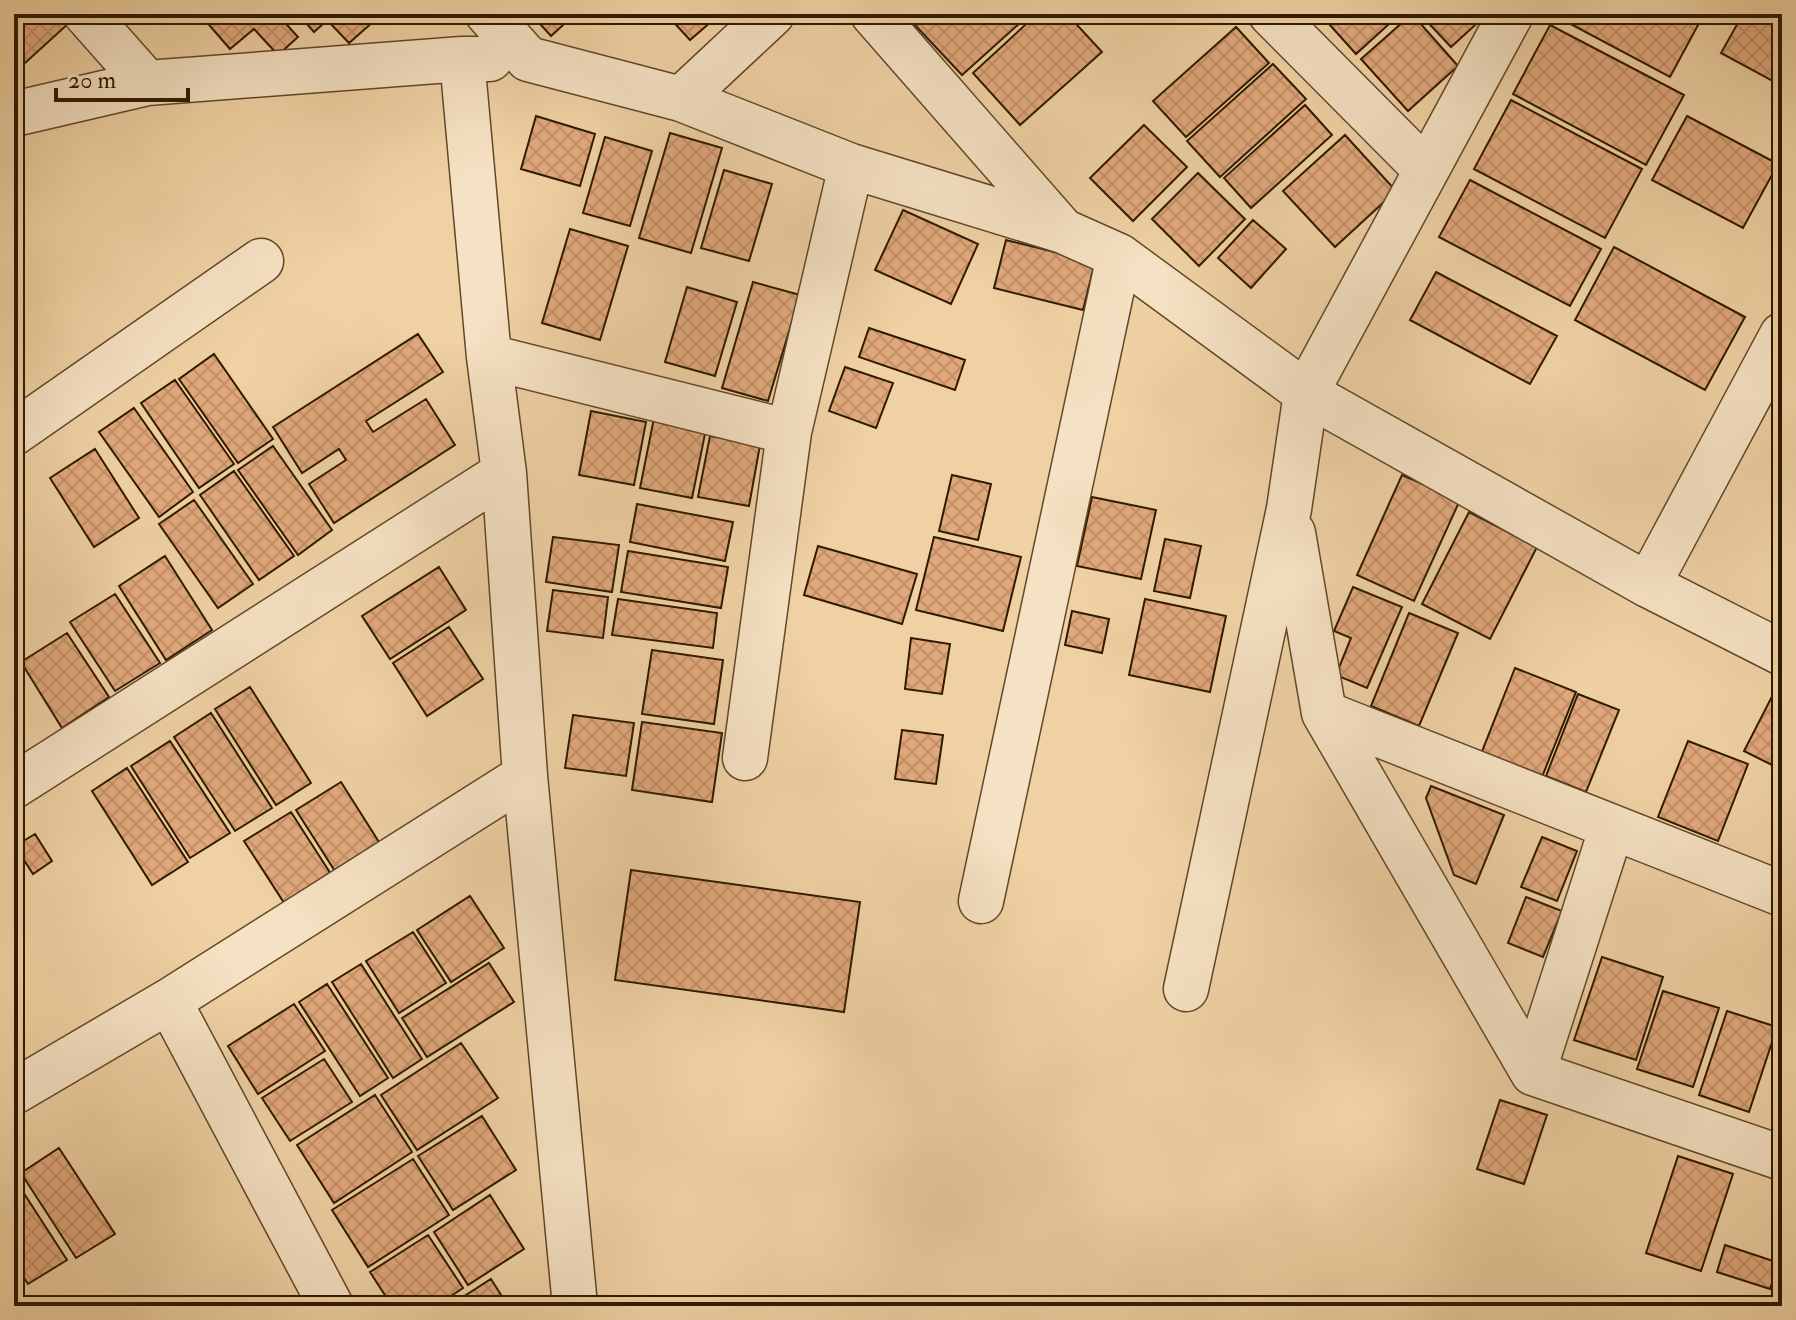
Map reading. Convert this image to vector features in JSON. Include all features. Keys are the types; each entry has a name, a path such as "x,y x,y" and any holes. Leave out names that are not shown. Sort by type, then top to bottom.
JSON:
{"street":[{"path":"86,14 147,83"},
{"path":"488,14 528,59"},
{"path":"681,99 772,14"},
{"path":"873,14 1063,231"},
{"path":"1271,14 1426,170"},
{"path":"1186,989 1289,509 1306,393 1511,14"},
{"path":"462,59 489,357 504,473 525,776 575,1306"},
{"path":"14,114 147,83 462,59 528,59 681,99 851,166 1063,231 1119,256 1306,393 1648,585 1782,653"},
{"path":"745,758 789,432 851,166"},
{"path":"981,901 1119,256"},
{"path":"14,433 261,261"},
{"path":"1648,585 1782,335"},
{"path":"489,357 789,432"},
{"path":"14,786 504,473"},
{"path":"1289,509 1324,713 1533,1073 1782,1158"},
{"path":"1324,713 1782,894"},
{"path":"14,1092 169,1001 525,776"},
{"path":"1533,1073 1612,827"},
{"path":"169,1001 313,1300"}],"building":[{"path":"33,14 61,14 69,23 14,73 14,30"},
{"path":"210,14 277,14 298,37 278,55 254,29 230,49 204,19"},
{"path":"298,14 334,14 314,32"},
{"path":"338,14 382,14 349,43 329,22"},
{"path":"531,14 575,14 551,36"},
{"path":"666,14 720,14 690,40"},
{"path":"925,14 1030,14 962,75 914,24"},
{"path":"1037,14 1067,14 1102,52 1020,125 973,73"},
{"path":"1320,14 1400,14 1356,54"},
{"path":"1412,14 1458,66 1408,111 1361,59"},
{"path":"1420,14 1483,14 1485,16 1451,47"},
{"path":"1569,14 1704,14 1670,77 1565,21"},
{"path":"1743,14 1782,14 1782,86 1721,53"},
{"path":"1550,25 1684,95 1646,165 1513,94"},
{"path":"1236,27 1269,63 1186,137 1153,101"},
{"path":"1273,64 1306,99 1220,177 1187,141"},
{"path":"1511,100 1642,169 1605,238 1474,169"},
{"path":"1305,105 1332,135 1251,208 1224,178"},
{"path":"536,116 595,134 580,186 521,169"},
{"path":"1687,116 1778,164 1743,228 1652,180"},
{"path":"1144,125 1187,167 1133,221 1090,178"},
{"path":"670,133 722,148 691,253 639,238"},
{"path":"1345,135 1396,191 1335,247 1283,191"},
{"path":"605,137 652,151 630,226 583,213"},
{"path":"724,170 772,184 749,261 701,248"},
{"path":"1198,173 1245,219 1199,266 1152,219"},
{"path":"1470,180 1601,249 1570,306 1439,237"},
{"path":"903,210 978,244 951,304 875,270"},
{"path":"1253,220 1286,249 1251,288 1218,258"},
{"path":"570,229 628,246 600,340 542,323"},
{"path":"1006,240 1095,262 1083,310 994,288"},
{"path":"1614,247 1745,317 1705,390 1575,320"},
{"path":"1436,272 1557,336 1530,384 1410,320"},
{"path":"753,282 800,295 768,401 722,388"},
{"path":"687,287 737,302 715,376 665,362"},
{"path":"869,328 965,360 955,390 859,357"},
{"path":"418,334 443,372 366,421 373,432 426,399 455,445 334,523 309,484 346,460 339,449 302,473 273,427"},
{"path":"214,354 273,439 238,463 179,379"},
{"path":"845,367 893,383 876,428 829,411"},
{"path":"175,380 234,464 199,488 141,403"},
{"path":"134,408 193,492 159,517 99,432"},
{"path":"591,411 646,422 634,485 579,475"},
{"path":"654,418 706,429 692,498 640,488"},
{"path":"710,436 760,445 749,506 698,497"},
{"path":"273,446 332,530 298,555 238,470"},
{"path":"95,449 139,518 94,547 50,478"},
{"path":"234,471 294,556 259,580 200,495"},
{"path":"952,475 991,484 978,540 939,531"},
{"path":"1402,475 1460,500 1414,601 1357,575"},
{"path":"1092,497 1156,510 1141,579 1077,566"},
{"path":"194,500 253,584 218,608 159,524"},
{"path":"637,504 733,522 725,561 630,542"},
{"path":"1469,512 1537,547 1490,639 1422,604"},
{"path":"553,537 619,545 612,592 546,582"},
{"path":"934,537 1021,557 1003,631 916,610"},
{"path":"1165,539 1201,546 1190,598 1154,591"},
{"path":"818,546 917,574 902,624 804,595"},
{"path":"628,551 728,567 721,608 621,592"},
{"path":"165,556 212,630 166,660 119,586"},
{"path":"439,567 466,610 390,659 362,616"},
{"path":"1353,587 1402,607 1367,688 1336,675 1351,638 1334,631"},
{"path":"553,590 608,597 603,638 547,631"},
{"path":"115,594 160,663 115,691 70,622"},
{"path":"618,599 717,613 713,648 612,635"},
{"path":"1145,599 1226,616 1210,692 1129,675"},
{"path":"1072,611 1109,619 1102,653 1065,645"},
{"path":"1409,613 1458,633 1419,726 1371,706"},
{"path":"449,627 483,679 427,716 393,663"},
{"path":"67,633 109,697 62,728 21,662"},
{"path":"911,638 950,644 942,694 905,689"},
{"path":"652,650 723,660 714,724 642,714"},
{"path":"1515,668 1576,692 1538,787 1477,764"},
{"path":"1782,677 1782,770 1744,751"},
{"path":"250,687 311,783 276,805 215,709"},
{"path":"1578,694 1619,710 1586,792 1546,776"},
{"path":"211,713 272,808 235,831 174,737"},
{"path":"573,715 634,723 626,776 565,768"},
{"path":"642,722 722,733 712,802 632,790"},
{"path":"902,730 943,735 936,784 895,779"},
{"path":"170,741 230,833 190,858 131,766"},
{"path":"1688,741 1748,764 1718,841 1658,817"},
{"path":"127,768 188,862 152,885 92,791"},
{"path":"341,782 384,850 340,879 296,810"},
{"path":"1431,786 1504,815 1476,884 1454,875 1426,798"},
{"path":"291,812 336,882 290,912 244,841"},
{"path":"35,834 52,861 33,874 15,846"},
{"path":"1542,837 1577,851 1557,901 1521,887"},
{"path":"631,870 860,902 844,1012 615,980"},
{"path":"470,896 504,948 451,982 417,930"},
{"path":"1526,897 1562,911 1543,957 1508,943"},
{"path":"413,932 446,983 399,1013 366,961"},
{"path":"1602,957 1663,977 1636,1060 1574,1040"},
{"path":"489,963 514,1002 427,1057 402,1018"},
{"path":"361,964 422,1059 393,1078 332,982"},
{"path":"327,984 388,1078 360,1096 299,1002"},
{"path":"1663,991 1719,1008 1693,1087 1637,1069"},
{"path":"294,1004 325,1051 258,1094 228,1046"},
{"path":"1727,1011 1777,1027 1749,1112 1699,1095"},
{"path":"461,1043 498,1098 417,1150 381,1095"},
{"path":"324,1059 352,1102 290,1141 262,1098"},
{"path":"375,1095 412,1152 334,1203 297,1145"},
{"path":"1500,1100 1547,1115 1524,1184 1477,1169"},
{"path":"482,1116 516,1170 453,1210 418,1156"},
{"path":"59,1148 115,1234 76,1258 21,1173"},
{"path":"1678,1156 1733,1174 1701,1271 1646,1253"},
{"path":"413,1159 449,1215 368,1267 332,1210"},
{"path":"14,1178 67,1260 28,1284 14,1262"},
{"path":"490,1195 524,1249 468,1285 434,1232"},
{"path":"428,1235 463,1288 436,1306 392,1306 370,1272"},
{"path":"1725,1245 1779,1263 1770,1289 1717,1272"},
{"path":"491,1279 508,1306 449,1306"}]}
